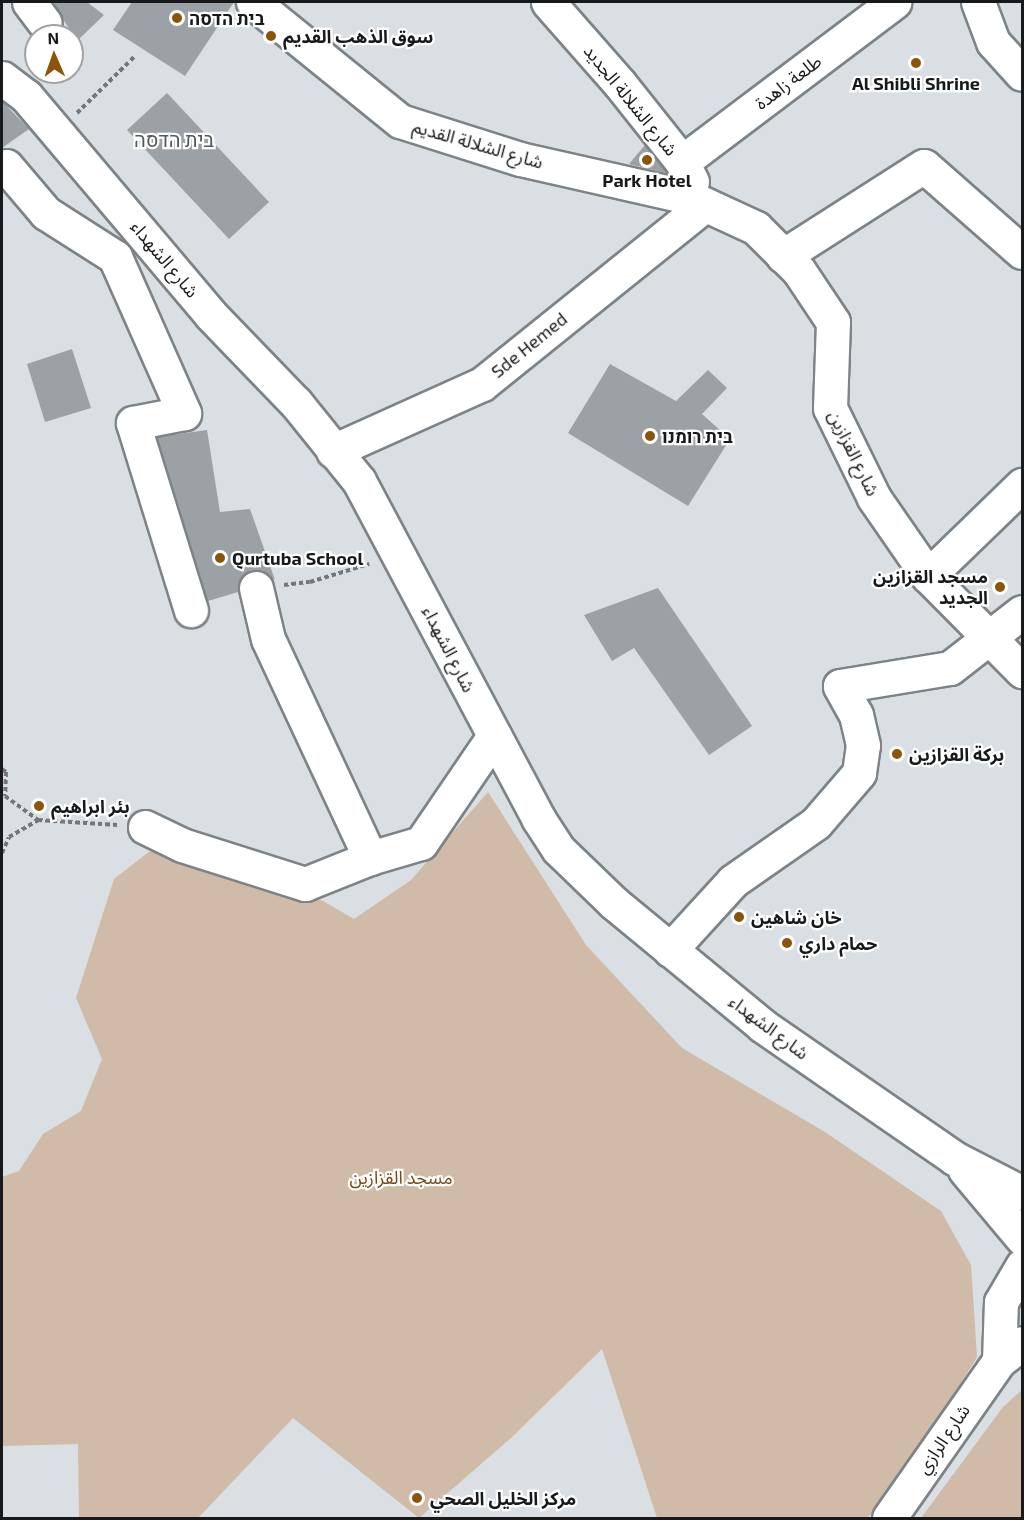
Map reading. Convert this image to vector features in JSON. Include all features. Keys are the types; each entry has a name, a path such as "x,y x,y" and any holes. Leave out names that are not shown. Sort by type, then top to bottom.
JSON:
{"street":[{"name":"شارع الشلالة القديم","path":"253,2 400,121 520,159 628,181 689,197 705,205"},
{"name":"شارع الشلالة الجديد","path":"548,2 682,162 705,205"},
{"name":"طلعة زاهدة","path":"682,162 894,2"},
{"path":"978,2 993,42 1023,74"},
{"name":"شارع الشهداء","path":"2,78 26,96 210,314 296,403 359,481 494,735 558,849 670,950 763,1026 954,1158"},
{"path":"6,166 46,213 115,257 184,413 133,423 190,610"},
{"path":"783,256 924,166 1023,252"},
{"name":"شارع القزازين","path":"705,205 756,228 783,256 833,322 830,408 874,498 928,576 1023,671"},
{"name":"Sde Hemed","path":"333,451 482,384 705,205"},
{"path":"928,576 1023,485"},
{"path":"256,588 268,639 370,858"},
{"path":"670,950 733,881 816,823 859,773 863,745 856,716 840,686 950,668 988,636 1023,612"},
{"path":"145,827 182,845 305,884 370,858 421,843 494,735"},
{"path":"954,1158 1023,1193"},
{"path":"954,1158 1023,1238"},
{"name":"شارع الرازي","path":"889,1518 1011,1352 1001,1302 1023,1266"}],"path":[{"path":"57,132 135,56"},
{"path":"256,588 310,582 400,555"},
{"path":"2,769 6,772 5,796 38,820 145,827"},
{"path":"2,852 9,837 38,820"}],"green space":[{"name":"مسجد القزازين","path":"488,792 586,945 682,1048 825,1132 941,1211 971,1265 977,1357 935,1425 877,1510 866,1518 657,1518 602,1349 511,1438 419,1518 293,1418 198,1518 79,1518 78,1444 2,1446 2,1177 19,1171 43,1134 81,1111 102,1059 76,998 114,879 167,838 300,888 354,919 411,880"},
{"path":"1022,1390 1022,1518 921,1518 1003,1407"}],"building":[{"path":"52,2 87,2 104,15 84,34 84,24 66,24"},
{"name":"בית הדסה","path":"132,2 234,2 185,76 113,30"},
{"path":"167,93 269,202 229,239 127,130"},
{"path":"2,101 29,129 2,148"},
{"path":"645,145 666,172 666,173 629,164"},
{"path":"72,349 91,408 45,422 27,364"},
{"name":"בית רומנו","path":"610,364 676,401 708,370 727,388 702,414 730,439 688,506 568,433"},
{"path":"207,430 220,512 250,509 275,580 262,570 251,570 243,575 238,592 208,601 157,437"},
{"path":"658,588 752,726 709,755 634,648 612,661 584,615"}],"place":[{"name":"בית הדסה","path":"177,18"},
{"name":"سوق الذهب القديم","path":"271,36"},
{"name":"Al Shibli Shrine","path":"916,63"},
{"name":"Park Hotel","path":"647,160"},
{"name":"בית רומנו","path":"650,436"},
{"name":"Qurtuba School","path":"220,558"},
{"name":"مسجد القزازين الجديد","path":"1000,587"},
{"name":"بركة القزازين","path":"897,754"},
{"name":"بئر ابراهيم","path":"39,806"},
{"name":"خان شاهين","path":"739,917"},
{"name":"حمام داري","path":"787,943"},
{"name":"مركز الخليل الصحي","path":"417,1498"}],"district":[{"name":"בית הדסה","path":"174,139"}]}
